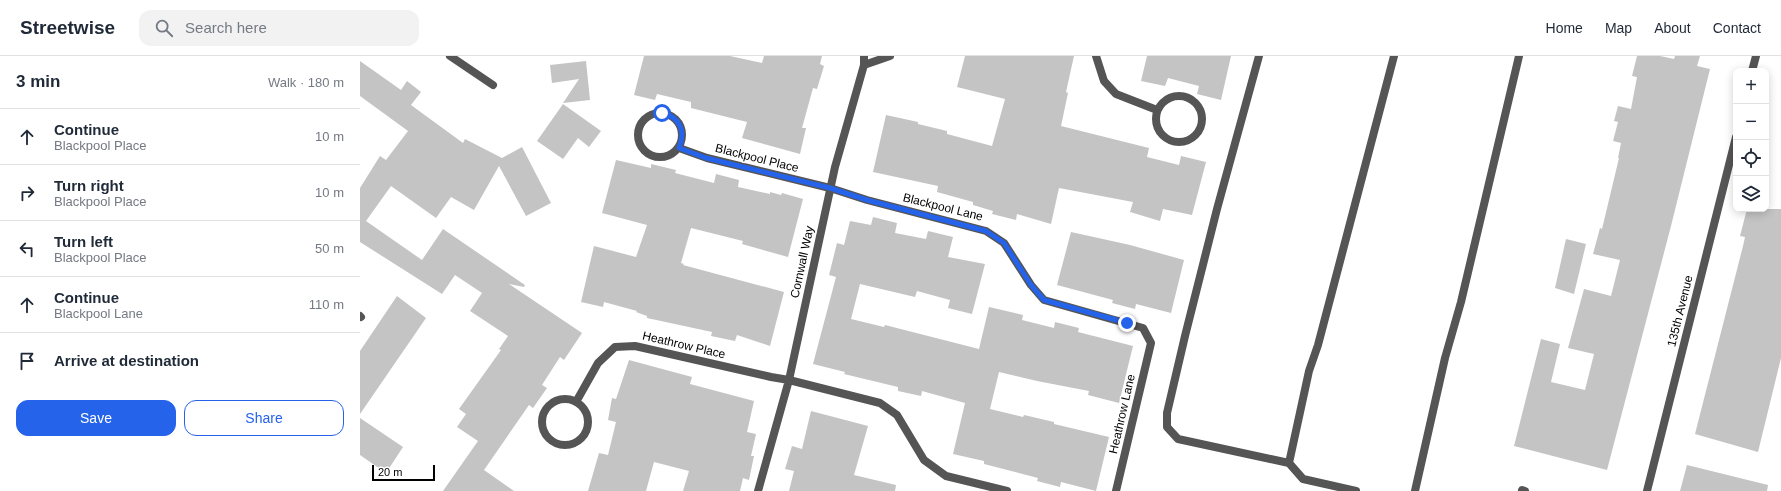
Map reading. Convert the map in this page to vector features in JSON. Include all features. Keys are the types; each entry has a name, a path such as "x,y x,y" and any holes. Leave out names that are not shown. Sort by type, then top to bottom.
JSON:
{"street":[{"path":"450,56 493,85"},
{"name":"Cornwall Way","path":"758,491 789,380 830,188 864,65 864,56"},
{"path":"864,65 890,56"},
{"path":"1096,56 1104,82 1116,94 1157,110"},
{"path":"1259,56 1217,209 1185,336 1167,412 1167,427 1178,439 1289,463 1303,479 1356,491"},
{"path":"1289,463 1310,371 1318,346 1394,56"},
{"path":"1415,491 1445,358 1461,302 1519,56"},
{"path":"1753,68 1756,56"},
{"path":"1182,96 1190,98 1200,109 1202,124 1194,137 1180,142 1172,141 1165,138 1157,126 1157,110 1167,99 1182,96"},
{"path":"654,113 670,114 681,125 683,133 679,148 668,156 661,158 648,154 642,149 639,143 638,136 642,122 654,113"},
{"name":"135th Avenue","path":"1647,491 1735,140"},
{"name":"Blackpool Place","path":"679,148 706,158 830,188"},
{"name":"Blackpool Lane","path":"830,188 867,200 986,231 1004,243 1031,285 1044,300 1143,328 1151,342"},
{"name":"Heathrow Lane","path":"1116,491 1151,342"},
{"name":"Heathrow Place","path":"576,402 598,363 615,347 635,346 789,380"},
{"path":"789,380 880,403 898,415 924,460 946,476 1006,491"},
{"path":"562,399 576,402 585,410 588,422 587,430 583,437 577,442 569,445 554,443 547,438 544,432 542,417 545,410 555,401 562,399"}],"building":[{"path":"644,56 730,56 762,63 764,56 822,56 820,64 824,66 817,89 813,88 802,128 806,128 800,154 742,138 747,122 691,108 691,102 657,94 655,100 634,95"},
{"path":"965,56 1074,56 1066,92 1068,93 1061,126 1149,148 1147,157 1179,165 1181,156 1206,162 1192,215 1163,209 1160,221 1130,212 1133,202 1059,188 1051,224 1017,214 1016,220 992,214 993,211 973,205 973,202 937,192 938,186 873,172 886,115 918,122 918,124 947,131 947,134 992,146 1005,99 957,87"},
{"path":"1147,56 1231,56 1221,100 1197,94 1199,86 1168,78 1165,86 1141,81"},
{"path":"1637,56 1660,56 1674,59 1675,56 1700,56 1697,66 1710,69 1671,226 1607,470 1514,446 1541,339 1560,344 1551,382 1585,390 1594,354 1568,348 1584,289 1611,296 1620,260 1593,254 1600,228 1602,229 1619,158 1621,143 1613,141 1618,122 1614,121 1618,106 1631,109 1637,77 1632,76"},
{"path":"360,61 401,90 407,81 421,92 411,105 463,143 465,139 502,158 522,147 551,203 526,216 499,166 474,210 451,197 436,218 391,186 366,221 422,260 443,229 525,285 524,287 509,284 582,333 564,360 560,357 542,385 547,388 533,408 529,405 484,470 514,491 443,491 478,441 457,427 466,414 459,409 501,350 499,349 508,336 470,311 482,293 455,275 442,294 360,242 360,188 380,156 386,160 408,131 360,96"},
{"path":"586,61 590,100 563,103 579,79 552,83 550,65"},
{"path":"563,104 601,131 589,147 578,138 563,159 537,141"},
{"path":"616,160 651,168 651,164 676,170 675,173 714,183 716,174 739,180 738,187 770,194 770,192 781,195 782,193 803,199 788,257 742,244 743,241 691,228 681,263 684,264 683,265 784,292 770,346 737,335 735,341 711,336 712,332 647,318 647,316 636,312 637,311 604,302 603,307 581,302 594,246 636,257 647,225 602,213"},
{"path":"1769,209 1781,209 1781,358 1758,452 1695,434 1743,246 1745,237 1740,236 1746,212 1769,212"},
{"path":"873,217 897,223 895,233 926,239 928,231 953,237 948,257 985,264 972,314 948,308 950,300 917,291 915,297 860,284 851,319 884,327 885,325 979,349 989,307 1023,315 1022,320 1054,328 1055,322 1079,328 1078,332 1133,346 1119,403 1088,395 1089,391 999,372 990,409 1023,417 1024,415 1054,422 1054,424 1109,437 1096,491 1061,482 1060,487 1037,481 1038,478 984,464 984,461 953,454 965,403 922,391 921,396 898,391 898,387 844,374 845,372 813,364 836,277 829,275 837,243 844,245 850,221 871,225"},
{"path":"1071,232 1130,245 1184,260 1171,313 1136,304 1135,309 1112,303 1113,300 1057,285"},
{"path":"1566,239 1586,244 1574,294 1555,288"},
{"path":"397,296 426,318 360,414 360,351"},
{"path":"629,360 692,377 690,384 754,401 747,432 756,434 751,456 754,456 749,480 743,478 740,491 683,491 689,471 654,462 646,491 588,491 599,453 608,455 616,422 608,420 612,398 616,399"},
{"path":"811,411 868,426 854,475 896,485 895,491 789,491 794,471 785,469 792,446 802,449"},
{"path":"360,418 403,447 386,473 360,455"},
{"path":"1687,465 1768,485 1767,491 1680,491"}],"route":[{"path":"662,113 670,114 681,125 683,133 679,148 706,158 830,188 867,200 986,231 1004,243 1031,285 1044,300 1127,323"}]}
